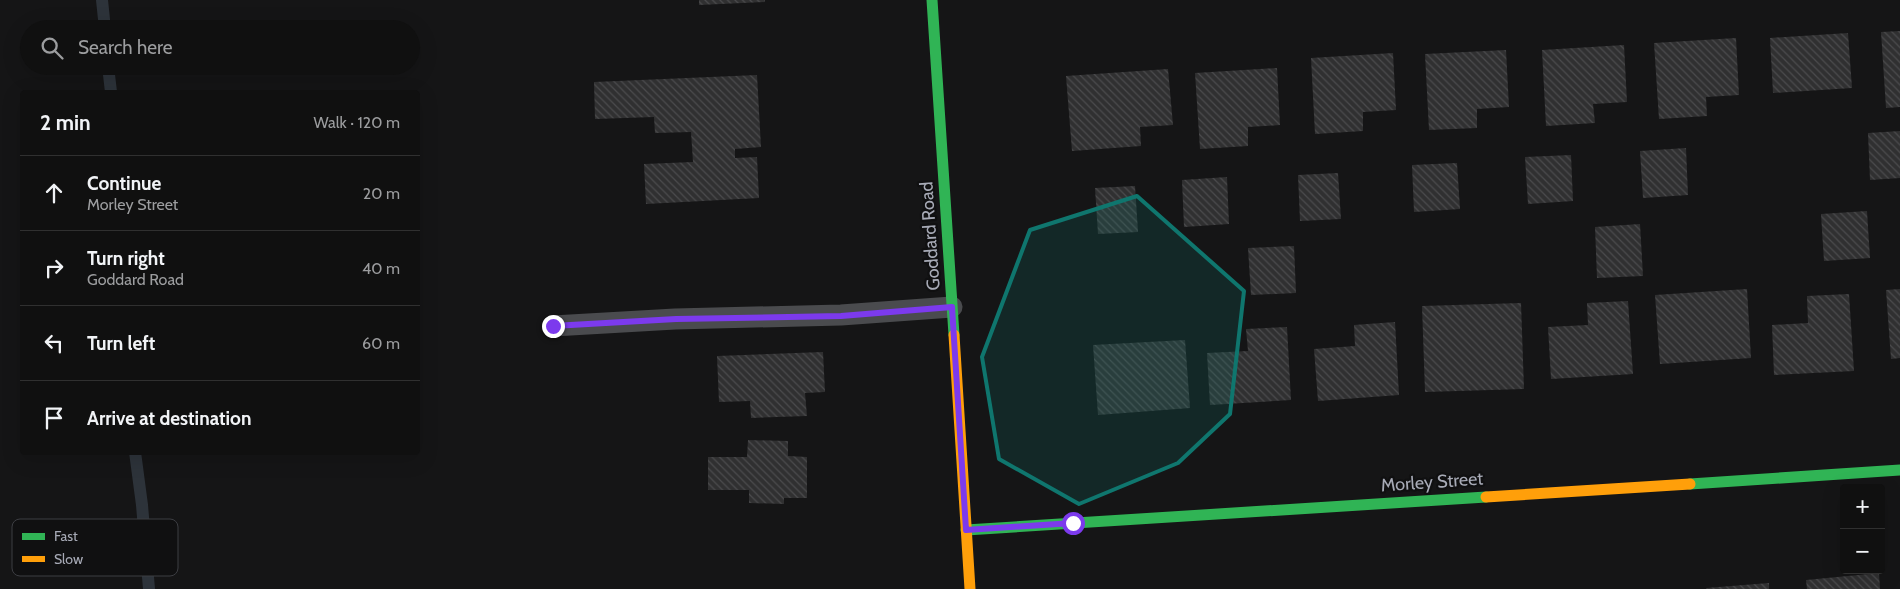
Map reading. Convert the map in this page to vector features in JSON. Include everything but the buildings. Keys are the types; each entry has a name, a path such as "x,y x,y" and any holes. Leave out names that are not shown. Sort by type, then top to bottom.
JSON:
{"street":[{"name":"Goddard Road","path":"932,0 970,589"},
{"name":"Morley Street","path":"966,530 1900,470"}],"lane":[{"path":"553,326 676,319 841,316 952,307"}],"highlighted area":[{"path":"1137,196 1244,291 1230,414 1178,463 1079,504 999,459 982,357 1030,230"}],"waterway":[{"path":"102,0 104,20"},
{"path":"109,75 111,90"},
{"path":"135,455 143,519"},
{"path":"148,576 149,589"}],"traffic: fast":[{"path":"932,0 954,335"},
{"path":"1690,484 1900,470"},
{"path":"966,530 1486,497"}],"traffic: slow":[{"path":"954,335 970,589"},
{"path":"1486,497 1690,484"}],"route":[{"path":"553,326 676,319 841,316 952,307 966,530 1073,523"}]}
